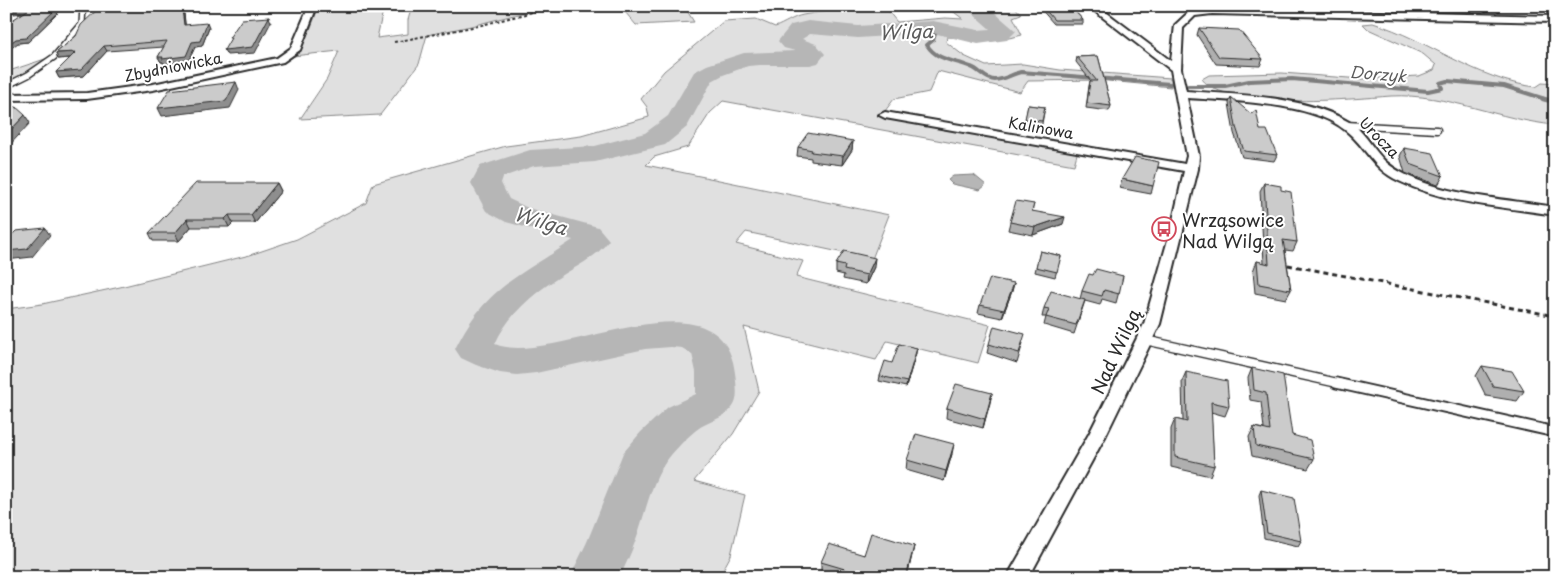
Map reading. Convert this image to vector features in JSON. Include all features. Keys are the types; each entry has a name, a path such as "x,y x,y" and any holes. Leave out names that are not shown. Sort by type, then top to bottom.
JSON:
{"street":[{"path":"6,10 11,6"},
{"name":"Zbydniowicka","path":"6,97 86,96 153,86 280,60 295,50 313,6"},
{"path":"1092,6 1176,69"},
{"name":"Nad Wilgą","path":"1018,577 1097,435 1152,324 1192,169 1192,145 1176,69 1178,28 1186,18 1192,14 1212,11 1555,19"},
{"name":"Urocza","path":"1181,94 1250,100 1297,108 1328,116 1346,125 1360,138 1378,161 1407,181 1438,190 1555,211"},
{"name":"Kalinowa","path":"885,115 1192,169"}],"lane":[{"path":"6,86 28,75 54,57 82,24 84,6"},
{"path":"1346,125 1437,130"},
{"path":"1144,340 1555,432"}],"path":[{"path":"394,42 478,26 556,6"},
{"path":"1288,265 1555,316"}],"shaded area":[{"path":"319,6 384,6 377,38 408,34 408,20 412,6 549,6 427,35 419,64 380,115 300,119 327,79 339,51 293,56 310,30"},
{"path":"620,6 684,6 694,22 636,25"},
{"path":"946,6 1014,6 1021,14 1013,17 1022,35 1003,39 947,37 946,42 964,56 986,66 1023,64 1060,70 1171,78 1171,87 1098,80 1028,81 1020,92 938,71 929,92 894,99 882,115 1078,150 1074,165 723,101 710,113 688,147 654,157 646,165 889,215 872,259 746,232 736,244 803,261 796,277 990,325 978,363 887,341 876,360 744,327 759,391 733,434 694,481 745,495 731,555 719,577 6,577 6,309 42,304 120,287 250,255 297,239 366,203 373,184 506,146 581,136 649,117 647,107 641,99 664,71 724,21 756,19 775,27 803,15 856,10 888,11 897,22 945,18 963,19"},
{"path":"1373,23 1394,30 1493,76 1514,83 1536,87 1542,83 1555,84 1555,125 1412,96 1290,101 1236,96 1215,89 1202,79 1209,75 1282,73 1362,79 1419,76 1434,70 1436,65 1423,54 1368,29 1363,24"},
{"path":"51,57 8,83 6,82 6,64 12,70"},
{"path":"974,175 986,185 980,190 952,184 948,180 953,176"}],"building":[{"path":"17,6 52,6 49,9 57,8 26,38 16,39 6,46 6,24 28,10 12,10"},
{"path":"101,6 175,6 182,9 184,25 207,23 200,41 192,42 186,56 162,59 163,57 158,57 167,41 104,46 81,70 56,72 76,52 56,53 76,36 81,25"},
{"path":"1042,6 1070,6 1083,20 1054,20"},
{"path":"269,17 253,47 224,50 231,38 229,38 242,19"},
{"path":"1199,28 1239,30 1263,59 1219,57"},
{"path":"1098,56 1111,106 1087,103 1090,81 1097,81 1077,57"},
{"path":"236,82 226,101 158,108 169,90"},
{"path":"1231,97 1251,114 1256,110 1260,130 1267,130 1277,155 1244,151 1236,127"},
{"path":"1028,105 1045,107 1042,121 1025,119"},
{"path":"15,106 25,115 6,135 6,115"},
{"path":"808,133 853,141 843,156 811,152 812,150 798,147"},
{"path":"1404,148 1433,153 1443,176 1410,164"},
{"path":"1135,157 1159,162 1153,186 1122,179"},
{"path":"196,183 277,183 251,215 229,215 225,219 187,219 175,233 149,233"},
{"path":"1264,183 1281,186 1281,190 1291,192 1297,242 1283,240 1291,290 1259,284 1257,261 1269,264"},
{"path":"1016,201 1034,204 1032,211 1065,217 1035,227 1010,222"},
{"path":"45,228 27,249 6,251 6,241 16,231"},
{"path":"844,251 875,258 867,275 844,270 845,266 836,264"},
{"path":"1040,251 1061,256 1057,272 1036,267"},
{"path":"1096,269 1123,276 1119,294 1104,290 1102,296 1082,291 1089,274 1093,275"},
{"path":"990,278 1014,283 1004,310 980,305"},
{"path":"1051,291 1085,300 1076,325 1046,317 1049,309 1044,308"},
{"path":"994,326 1025,334 1019,353 989,344"},
{"path":"899,344 917,348 907,382 880,376 885,361 892,363"},
{"path":"1482,366 1512,371 1524,391 1493,386"},
{"path":"1252,368 1283,375 1292,435 1310,440 1314,459 1256,446 1254,427 1270,431 1266,393 1254,390"},
{"path":"1186,372 1227,381 1229,406 1211,402 1214,466 1175,457 1175,419 1187,422"},
{"path":"956,384 992,393 985,419 947,408"},
{"path":"916,434 954,444 946,471 907,460"},
{"path":"1261,490 1294,498 1301,541 1267,533"},
{"path":"871,533 914,546 906,577 872,577 821,562 829,544 864,555"}],"waterway":[{"name":"Wilga","path":"595,577 611,542 639,465 656,443 683,418 716,401 714,365 706,346 692,337 671,335 645,337 536,360 517,362 494,358 474,349 487,324 516,292 538,275 593,240 587,234 517,215 497,205 486,183 490,172 530,158 595,154 655,139 678,121 702,77 715,70 744,60 760,58 810,58 814,54 808,48 789,41 799,30 808,27 858,32 933,27 978,37 999,35 1005,31 974,6"},
{"name":"Dorzyk","path":"915,28 935,34 933,40 927,45 936,54 974,68 991,80 1002,79 1021,72 1170,84"},
{"name":"Dorzyk","path":"1188,86 1225,86 1249,81 1292,79 1428,91 1442,88 1440,83 1447,81 1504,86 1548,100"},
{"name":"Dorzyk","path":"1543,99 1555,102"}],"place":[{"name":"Wrząsowice Nad Wilgą","path":"1164,229"}]}
